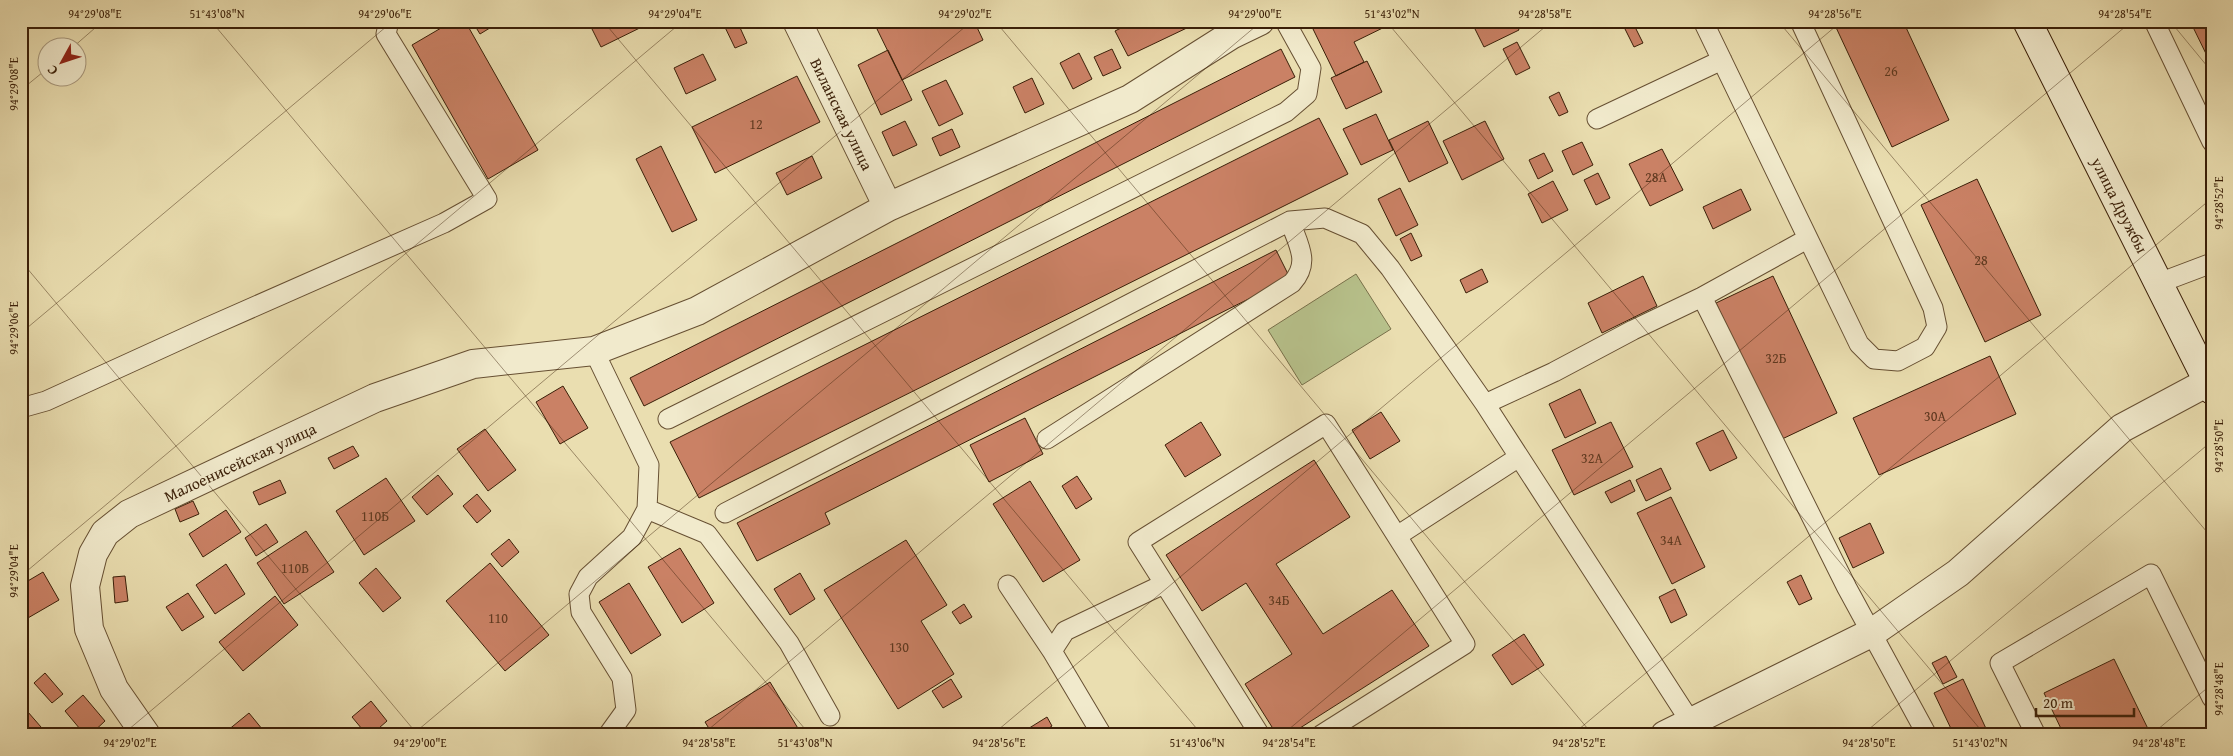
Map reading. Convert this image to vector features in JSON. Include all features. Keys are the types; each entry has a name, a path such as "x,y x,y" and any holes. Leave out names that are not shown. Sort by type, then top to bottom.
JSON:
{"street":[{"name":"Виланская улица","path":"797,21 888,206"},
{"name":"Малоенисейская улица","path":"146,735 114,689 89,629 85,586 93,554 105,532 129,514 375,398 473,364 594,351 697,311 888,206 1130,99 1228,28 1260,21"},
{"name":"улица Дружбы","path":"2027,21 2210,386"},
{"path":"1665,735 1873,632 1958,573 2122,428 2210,386"}],"lane":[{"path":"21,408 46,401 444,223 487,200 386,34 389,21"},
{"path":"668,419 1286,112 1307,94 1311,68 1285,21"},
{"path":"1703,21 1859,344 1874,359 1898,361 1926,347 1937,327 1933,308 1800,21"},
{"path":"2154,21 2212,142"},
{"path":"1597,119 1722,60"},
{"path":"725,513 1290,221 1325,218 1362,234 1390,268 1485,404 1690,721"},
{"path":"1047,439 1292,283 1301,272 1303,260 1290,221"},
{"path":"1485,404 1554,372 1633,330 1702,297 1807,239"},
{"path":"2159,283 2212,263"},
{"path":"1702,297 1847,588 1873,632 1927,735"},
{"path":"594,351 649,465 647,509 632,537 588,577 579,594 581,612 622,678 626,710 608,735"},
{"path":"1260,735 1138,542 1326,424 1465,644 1321,735"},
{"path":"1397,536 1519,457"},
{"path":"647,509 707,534 788,643 830,716"},
{"path":"2036,735 2000,663 2151,574 2212,698"},
{"path":"1008,584 1052,651 1102,735"},
{"path":"1052,651 1065,631 1164,584"}],"green space":[{"path":"1356,274 1391,329 1302,385 1268,330"}],"building":[{"path":"453,21 465,21 538,150 488,179 412,45"},
{"path":"472,21 497,21 498,23 480,34"},
{"path":"588,21 654,21 601,47"},
{"path":"722,21 737,21 747,43 735,48"},
{"path":"893,21 974,21 983,40 902,80 877,29"},
{"path":"1135,21 1189,21 1191,26 1128,56 1115,31"},
{"path":"1330,21 1397,21 1354,42 1364,62 1336,76 1313,29"},
{"path":"1471,21 1515,21 1519,30 1484,47"},
{"path":"1621,21 1632,21 1643,43 1634,47"},
{"path":"1833,21 1903,21 1949,120 1892,147"},
{"path":"2190,21 2212,21 2212,66"},
{"path":"1517,42 1530,68 1516,75 1503,49"},
{"path":"1112,49 1121,68 1103,76 1094,57"},
{"path":"1281,49 1295,77 644,406 630,378"},
{"path":"888,50 912,100 881,115 858,65"},
{"path":"1079,53 1092,79 1073,89 1060,63"},
{"path":"703,54 716,80 686,94 674,68"},
{"path":"1367,61 1382,92 1346,109 1331,78"},
{"path":"797,76 820,122 715,173 692,127"},
{"path":"1032,78 1044,104 1025,113 1013,87"},
{"path":"946,80 963,114 939,126 922,91"},
{"path":"1559,92 1568,112 1559,116 1549,97"},
{"path":"1376,114 1393,150 1361,165 1343,129"},
{"path":"1319,118 1348,174 699,498 670,442"},
{"path":"905,121 917,145 893,156 882,132"},
{"path":"1428,121 1448,163 1409,182 1389,140"},
{"path":"1485,121 1504,159 1462,180 1443,141"},
{"path":"952,129 960,147 940,156 932,138"},
{"path":"1582,142 1593,165 1573,175 1562,151"},
{"path":"661,146 697,220 672,232 636,159"},
{"path":"1662,149 1683,190 1650,206 1629,164"},
{"path":"1544,153 1553,171 1538,179 1529,160"},
{"path":"812,156 822,178 787,195 776,173"},
{"path":"1598,173 1610,198 1596,205 1584,180"},
{"path":"1977,179 2041,315 1985,342 1921,205"},
{"path":"1553,181 1568,210 1542,223 1528,194"},
{"path":"1400,188 1418,225 1396,236 1378,199"},
{"path":"1741,189 1751,210 1713,229 1703,207"},
{"path":"1411,233 1422,256 1411,261 1400,239"},
{"path":"1276,250 1290,278 825,513 830,524 757,561 737,523"},
{"path":"1482,269 1488,282 1466,293 1460,280"},
{"path":"1643,276 1657,306 1602,333 1588,303"},
{"path":"1773,276 1837,413 1780,440 1716,303"},
{"path":"1990,356 2016,414 1879,475 1853,418"},
{"path":"563,386 588,428 560,444 536,402"},
{"path":"1580,389 1596,423 1565,438 1549,404"},
{"path":"1381,412 1400,441 1370,459 1352,430"},
{"path":"1025,418 1043,454 989,482 970,445"},
{"path":"1201,422 1221,455 1185,477 1165,445"},
{"path":"1611,422 1633,467 1574,495 1552,450"},
{"path":"485,429 516,470 488,491 457,449"},
{"path":"1723,430 1737,458 1710,471 1696,443"},
{"path":"353,446 359,456 334,469 328,458"},
{"path":"1314,460 1350,517 1276,564 1323,634 1392,590 1429,646 1289,735 1277,735 1245,684 1292,654 1246,583 1202,611 1166,555"},
{"path":"1661,468 1671,489 1646,501 1636,480"},
{"path":"438,475 453,494 427,515 412,497"},
{"path":"1077,476 1092,499 1076,509 1062,486"},
{"path":"386,478 415,521 364,555 336,511"},
{"path":"280,480 286,493 259,505 253,492"},
{"path":"1630,480 1635,491 1611,503 1605,492"},
{"path":"1030,481 1080,560 1043,582 993,504"},
{"path":"477,494 491,511 477,523 463,506"},
{"path":"1671,497 1705,567 1672,584 1637,513"},
{"path":"193,501 199,514 180,522 175,509"},
{"path":"226,510 241,532 203,557 189,534"},
{"path":"1870,523 1884,553 1853,568 1839,538"},
{"path":"266,524 278,542 256,556 245,538"},
{"path":"306,531 334,572 284,604 257,563"},
{"path":"509,539 519,552 502,567 491,554"},
{"path":"906,540 947,605 921,621 954,674 898,709 824,590"},
{"path":"680,548 714,603 682,623 648,567"},
{"path":"490,563 549,635 505,671 446,601"},
{"path":"226,564 245,594 215,614 196,585"},
{"path":"376,568 401,598 383,612 359,583"},
{"path":"43,572 59,600 21,622 21,585"},
{"path":"800,573 815,599 790,615 774,589"},
{"path":"1801,575 1812,599 1799,605 1787,582"},
{"path":"125,576 128,601 115,603 113,577"},
{"path":"629,583 661,635 631,654 599,602"},
{"path":"1675,589 1687,615 1671,623 1659,597"},
{"path":"188,593 204,617 182,631 166,607"},
{"path":"275,596 298,625 243,671 219,642"},
{"path":"964,604 972,617 960,624 952,612"},
{"path":"1524,634 1544,665 1512,685 1492,655"},
{"path":"1946,656 1957,677 1943,684 1932,663"},
{"path":"2114,659 2151,735 2064,735 2044,693"},
{"path":"45,673 63,694 52,703 34,683"},
{"path":"951,679 962,697 943,708 932,691"},
{"path":"1963,679 1989,735 1954,735 1934,693"},
{"path":"770,682 802,735 713,735 705,722"},
{"path":"83,695 105,721 90,735 85,735 65,711"},
{"path":"371,701 387,721 371,735 367,735 352,717"},
{"path":"21,704 41,727 31,735 21,735"},
{"path":"249,713 267,735 222,735"},
{"path":"1047,717 1052,726 1038,735 1018,735"}]}
